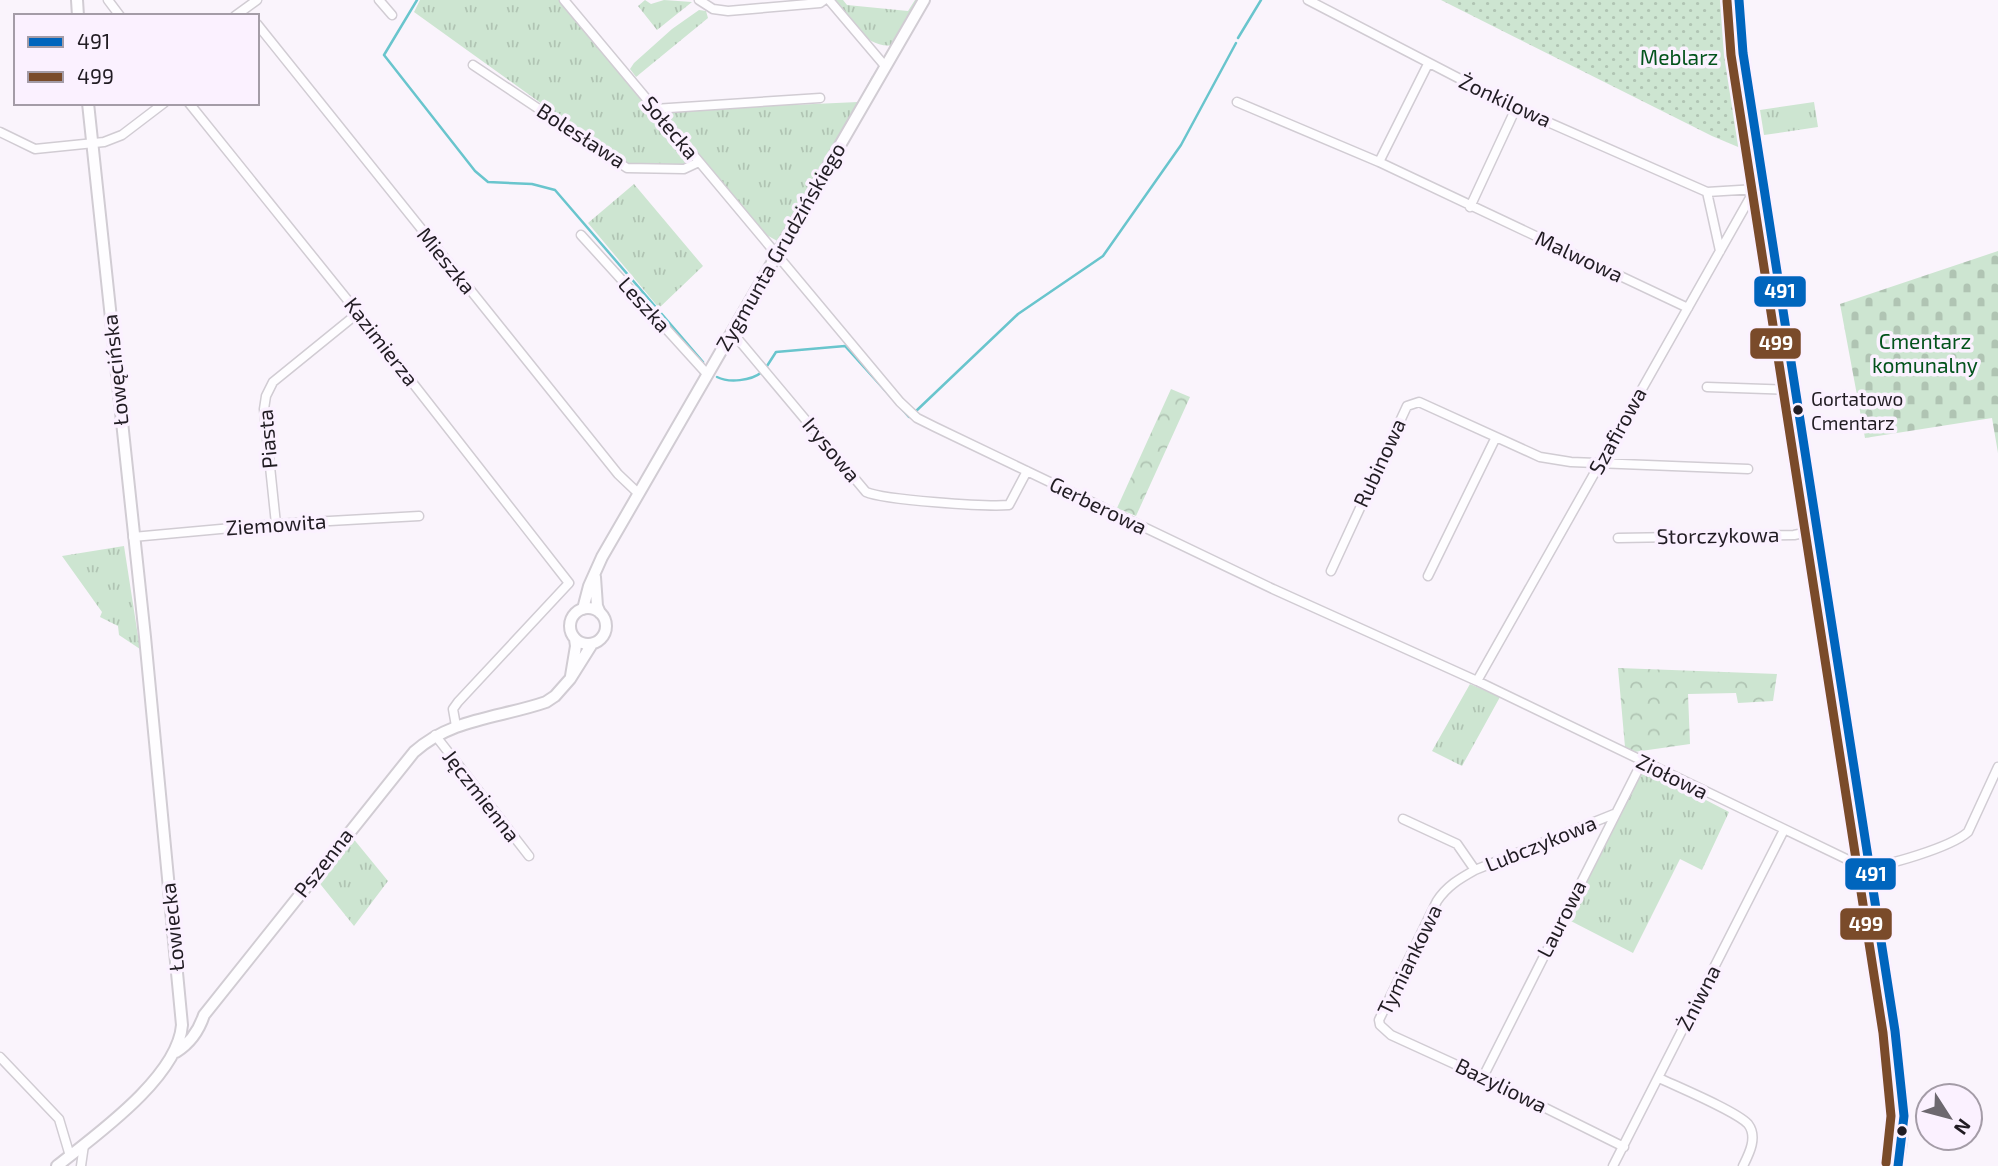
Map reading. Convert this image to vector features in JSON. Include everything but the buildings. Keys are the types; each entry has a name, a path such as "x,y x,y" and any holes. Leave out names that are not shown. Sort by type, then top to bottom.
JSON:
{"street":[{"path":"247,13 257,0"},
{"path":"379,0 392,15"},
{"name":"Sołecka","path":"564,0 776,255"},
{"path":"699,0 713,9 728,11 820,3 826,0 886,66"},
{"name":"Zygmunta Grudzińskiego","path":"639,494 924,0"},
{"name":"Żonkilowa","path":"1308,0 1516,108 1707,192 1755,189"},
{"path":"1739,0 1764,187 1895,1031 1904,1115 1898,1166"},
{"name":"Mieszka","path":"259,26 618,474 639,494"},
{"path":"1379,162 1428,64"},
{"name":"Bolesława","path":"473,65 627,168 684,169 699,162"},
{"path":"654,109 820,98"},
{"name":"Malwowa","path":"1237,102 1379,162 1688,308"},
{"name":"Łowęcińska","path":"88,105 145,637"},
{"path":"0,132 35,149 92,144 122,135 161,105"},
{"name":"Kazimierza","path":"191,105 358,313 569,583 458,702 453,709 456,726"},
{"path":"1470,207 1516,108"},
{"path":"1755,189 1764,187"},
{"name":"Szafirowa","path":"1477,681 1755,189"},
{"path":"1707,192 1720,251"},
{"name":"Leszka","path":"582,235 708,375"},
{"name":"Gerberowa","path":"776,255 909,411 935,428 1237,572 1477,681"},
{"name":"Piasta","path":"276,524 264,409 266,396 273,383 358,313"},
{"name":"Irysowa","path":"731,335 737,338 866,492 873,496 1009,505 1027,471"},
{"path":"1707,387 1796,390"},
{"name":"Rubinowa","path":"1331,571 1407,406 1419,402 1540,457 1571,462 1748,469"},
{"path":"1428,576 1496,437"},
{"path":"583,609 594,575 639,494"},
{"name":"Ziemowita","path":"133,537 276,524 419,516"},
{"name":"Storczykowa","path":"1618,538 1794,535 1818,530"},
{"name":"Pszenna","path":"174,1053 183,1048 414,752 435,736 456,726 546,702 570,679 592,644 601,639 606,631 605,621 597,606 594,575"},
{"path":"570,679 575,639 571,622 575,614 583,609 600,613"},
{"name":"Łowiecka","path":"58,1165 71,1161 84,1145 133,1102 174,1053 180,1040 181,1019 145,637"},
{"path":"575,639 592,644"},
{"name":"Ziołowa","path":"1477,681 1784,830 1863,867 1869,867"},
{"name":"Jęczmienna","path":"435,736 529,856"},
{"name":"Laurowa","path":"1483,1077 1642,762"},
{"path":"1869,867 1911,857 1961,838 1968,832 1998,768"},
{"name":"Lubczykowa","path":"1404,819 1457,844 1475,870 1614,814"},
{"name":"Żniwna","path":"1613,1166 1784,830"},
{"name":"Tymiankowa","path":"1380,1025 1379,1020 1437,901 1451,885 1475,870"},
{"path":"181,1019 203,1020"},
{"name":"Bazyliowa","path":"1380,1025 1391,1035 1483,1077 1623,1147"},
{"path":"0,1057 59,1119 71,1161"},
{"path":"1659,1078 1735,1115 1749,1125 1753,1140 1743,1166"},
{"path":"81,1166 84,1145"},
{"path":"1900,1156 1906,1166"}],"green space":[{"path":"420,0 560,0 696,162 679,167 660,168 624,163 414,12"},
{"path":"645,0 651,4 664,0 692,2 657,30 638,6"},
{"path":"833,0 843,0 847,5 908,11 915,0 925,0 894,45 884,45 875,43 859,32"},
{"name":"Meblarz","path":"1441,0 1729,0 1735,60 1750,152 1712,136"},
{"path":"699,10 706,11 708,18 636,77 630,69 634,63 672,29"},
{"path":"872,76 876,83 779,242 763,233 666,116 669,111 770,101 792,105 858,102"},
{"path":"1814,102 1818,127 1764,135 1760,110"},
{"path":"634,184 703,266 659,308 588,223"},
{"name":"Cmentarz komunalny","path":"1998,251 1998,453 1992,418 1865,438 1840,304"},
{"path":"1171,389 1190,397 1136,516 1117,508"},
{"path":"124,546 140,649 119,635 118,626 100,617 102,612 62,556"},
{"path":"1618,668 1777,674 1773,701 1738,703 1736,693 1688,694 1690,744 1634,752 1625,747"},
{"path":"1470,684 1500,697 1462,766 1432,751"},
{"path":"1650,771 1729,812 1702,870 1680,859 1633,953 1565,918 1637,779 1643,772"},
{"path":"352,837 388,881 354,926 317,880"}],"waterway":[{"path":"417,0 384,55 475,171 488,182 532,184 555,190 703,362"},
{"path":"1238,38 1261,0"},
{"path":"915,412 1018,314 1103,256 1181,145 1236,43"},
{"path":"767,366 776,352 845,346 909,417"},
{"path":"717,377 740,380 762,372"}],"transit line":[{"name":"491","path":"1739,0 1743,53 1895,1031 1904,1116 1898,1166"},
{"name":"499","path":"1727,1 1731,55 1883,1033 1891,1116 1886,1163"}],"place":[{"name":"Gortatowo Cmentarz","path":"1798,410"}]}
